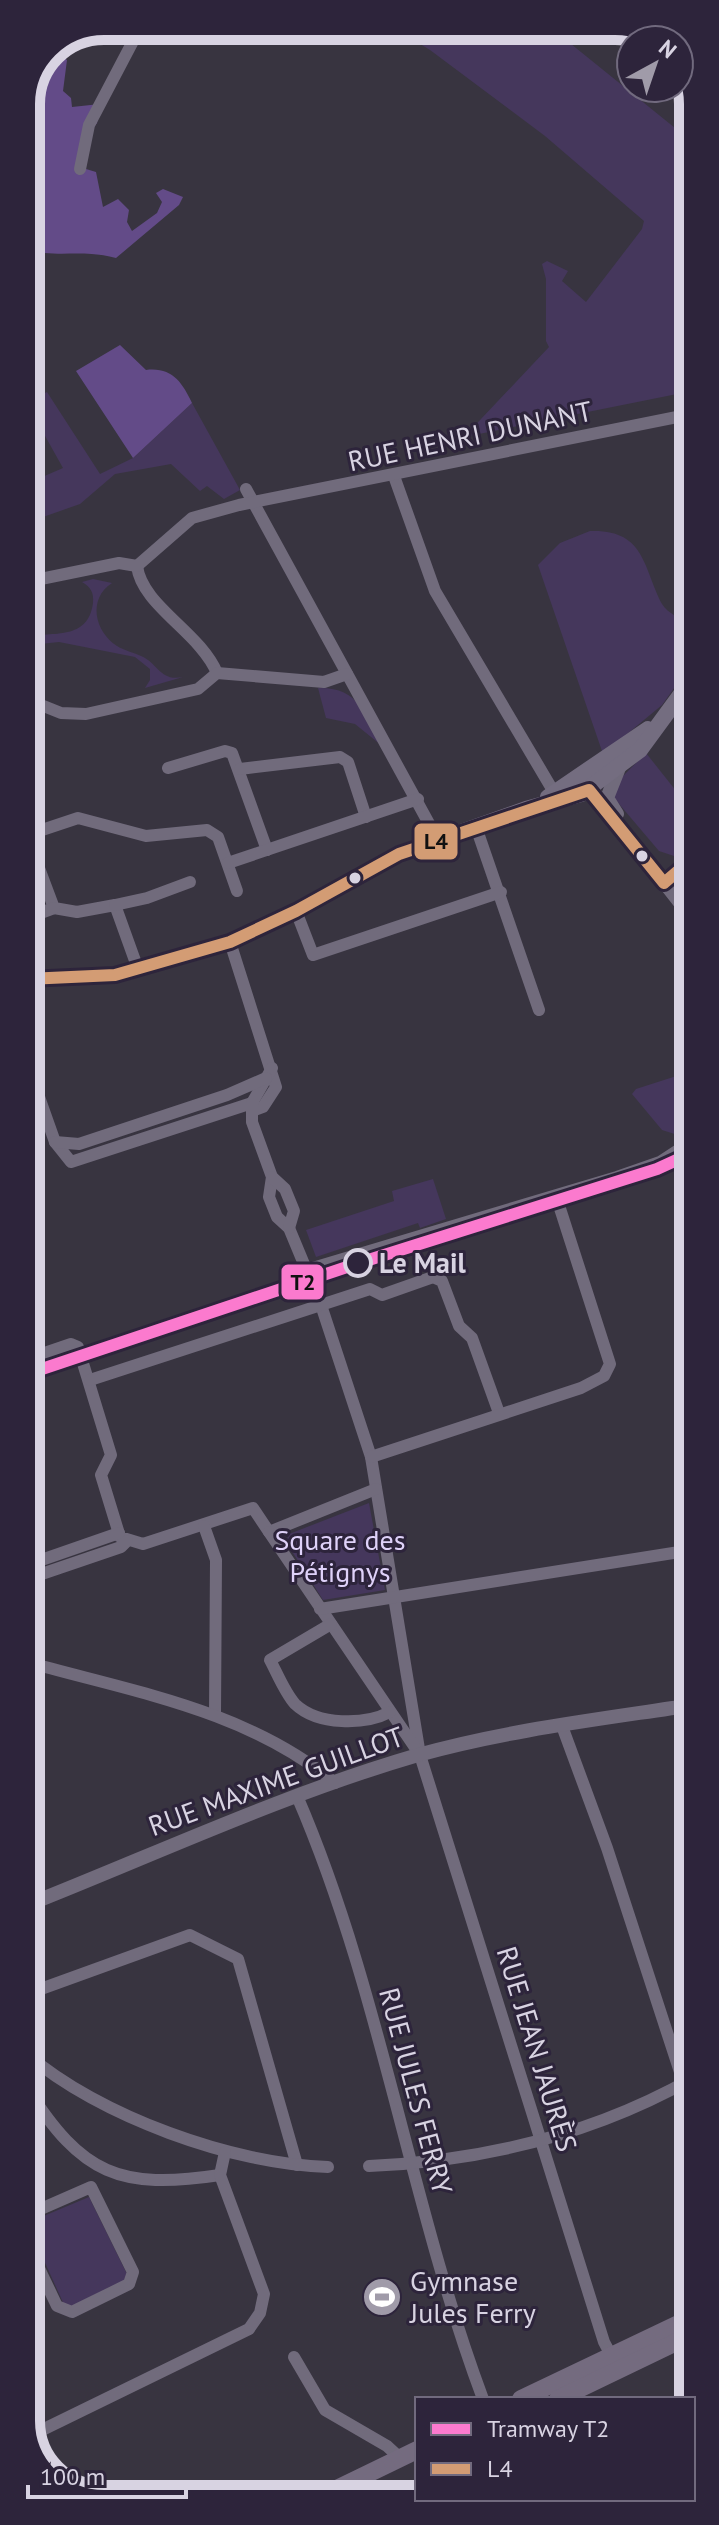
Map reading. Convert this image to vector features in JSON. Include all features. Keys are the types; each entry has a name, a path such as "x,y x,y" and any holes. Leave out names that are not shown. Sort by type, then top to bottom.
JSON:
{"main road":[{"path":"40,978 115,975 230,942 296,911 399,854 589,784 625,754 640,750 679,697"},
{"path":"526,809 555,794 589,784"},
{"path":"525,2397 679,2324"},
{"path":"585,2393 679,2342"},
{"path":"585,2393 612,2357"},
{"path":"348,2485 411,2458"},
{"path":"368,2485 411,2458"}],"street":[{"path":"80,169 89,125 134,40"},
{"name":"RUE HENRI DUNANT","path":"137,566 192,518 679,418"},
{"path":"394,476 435,591 555,794"},
{"path":"246,489 438,840"},
{"path":"40,579 119,563 137,566 139,584 198,642 217,673"},
{"path":"40,705 61,713 86,714 198,689 217,673 324,682 347,674"},
{"path":"168,768 225,751 234,755 267,850"},
{"path":"625,754 615,772 607,798 679,899"},
{"path":"240,769 340,757 348,762 366,817"},
{"path":"589,784 624,824"},
{"path":"589,784 679,893"},
{"path":"228,863 418,799"},
{"path":"40,831 78,818 146,836 207,830 218,837 237,891"},
{"path":"476,827 501,892 539,1010"},
{"path":"667,881 679,870"},
{"path":"40,871 54,908"},
{"path":"40,913 54,908 77,912 115,905 147,898 190,882"},
{"path":"296,911 313,955 501,892"},
{"path":"115,905 138,969"},
{"path":"40,1100 55,1142 71,1162 254,1107 263,1107 276,1087 269,1073 230,942"},
{"path":"55,1142 79,1144 227,1095 269,1073"},
{"path":"254,1107 252,1122 272,1177 269,1197 277,1217 289,1228 321,1305 371,1457 420,1755"},
{"path":"306,1270 393,1241 421,1237 556,1196 660,1162 679,1150"},
{"path":"371,1457 581,1388 604,1376 610,1364 556,1196"},
{"path":"90,1380 370,1289 382,1295 433,1277 442,1281 459,1326 472,1338 499,1413"},
{"path":"40,1355 71,1344 78,1347 111,1455 101,1475 122,1537 121,1547 40,1575"},
{"path":"269,1532 376,1489"},
{"path":"40,1561 122,1537 143,1544 253,1508 420,1755"},
{"path":"204,1526 216,1560 215,1714"},
{"path":"320,1609 679,1552"},
{"path":"331,1624 270,1660 295,1704 324,1718 371,1722 390,1712"},
{"path":"40,1666 215,1714 279,1742 335,1783"},
{"name":"RUE MAXIME GUILLOT","path":"40,1900 297,1796 420,1755 562,1726 679,1707"},
{"path":"562,1726 679,2054"},
{"name":"RUE JEAN JAURÈS","path":"420,1755 604,2342 612,2357"},
{"name":"RUE JULES FERRY","path":"297,1796 337,1893 453,2318 482,2397"},
{"path":"40,1989 190,1935 238,1959 297,2165"},
{"path":"40,2066 136,2118 225,2152 297,2165 328,2167"},
{"path":"369,2166 489,2155 541,2142 616,2116 679,2084"},
{"path":"40,2108 58,2136 98,2168 135,2180 171,2182 220,2175"},
{"path":"41,2431 249,2329 260,2313 264,2294 220,2175 225,2152"},
{"path":"40,2209 91,2187 98,2168"},
{"path":"40,2270 57,2306 72,2312 129,2284 133,2272 91,2187"},
{"path":"294,2357 325,2410 411,2458"}],"green space":[{"path":"414,40 566,40 615,80 615,104 645,104 679,131 679,394 464,437 549,347 546,341 546,279 542,264 547,261 568,271 562,281 586,302 642,229 644,221 545,136"},
{"path":"47,392 100,474 133,458 192,403 240,490 224,499 207,486 200,491 171,464 115,474 80,504 40,518 40,478 63,468 40,427 40,395"},
{"path":"590,531 622,536 640,553 664,607 679,618 679,681 662,705 603,754 538,565 560,543"},
{"path":"93,579 112,583 104,590 97,606 99,624 109,640 147,659 169,677 183,677 145,688 150,680 150,669 135,657 59,642 40,644 40,635 68,632 84,624 90,615 93,599 90,588 82,582"},
{"path":"318,688 343,692 351,697 364,713 381,745 355,724 326,718"},
{"path":"646,753 679,795 679,853 674,856 659,851 614,798 615,784"},
{"path":"679,1075 679,1135 662,1130 632,1094 636,1089"},
{"path":"433,1179 446,1219 420,1228 418,1223 316,1257 306,1230 394,1201 392,1191"},
{"name":"Square des Pétignys","path":"369,1503 385,1590 323,1600 286,1542 289,1534"},
{"path":"89,2197 129,2278 66,2309 40,2252 40,2218"}],"shaded area":[{"path":"62,56 67,60 63,91 71,98 72,107 100,104 97,123 80,145 86,169 96,172 103,207 118,199 129,210 127,222 132,231 157,213 162,202 156,193 163,189 183,197 179,205 116,258 40,252 40,104 45,79"},
{"path":"120,345 146,370 163,371 175,378 192,403 133,458 76,371"}],"tram line":[{"name":"T2","path":"40,1370 359,1263 657,1169 679,1159"}],"transit line":[{"name":"L4","path":"40,978 115,975 230,942 296,911 399,854 589,790 664,883 679,870"}],"place":[{"name":"Le Mail","path":"358,1263"},
{"name":"Gymnase Jules Ferry","path":"382,2297"}]}
